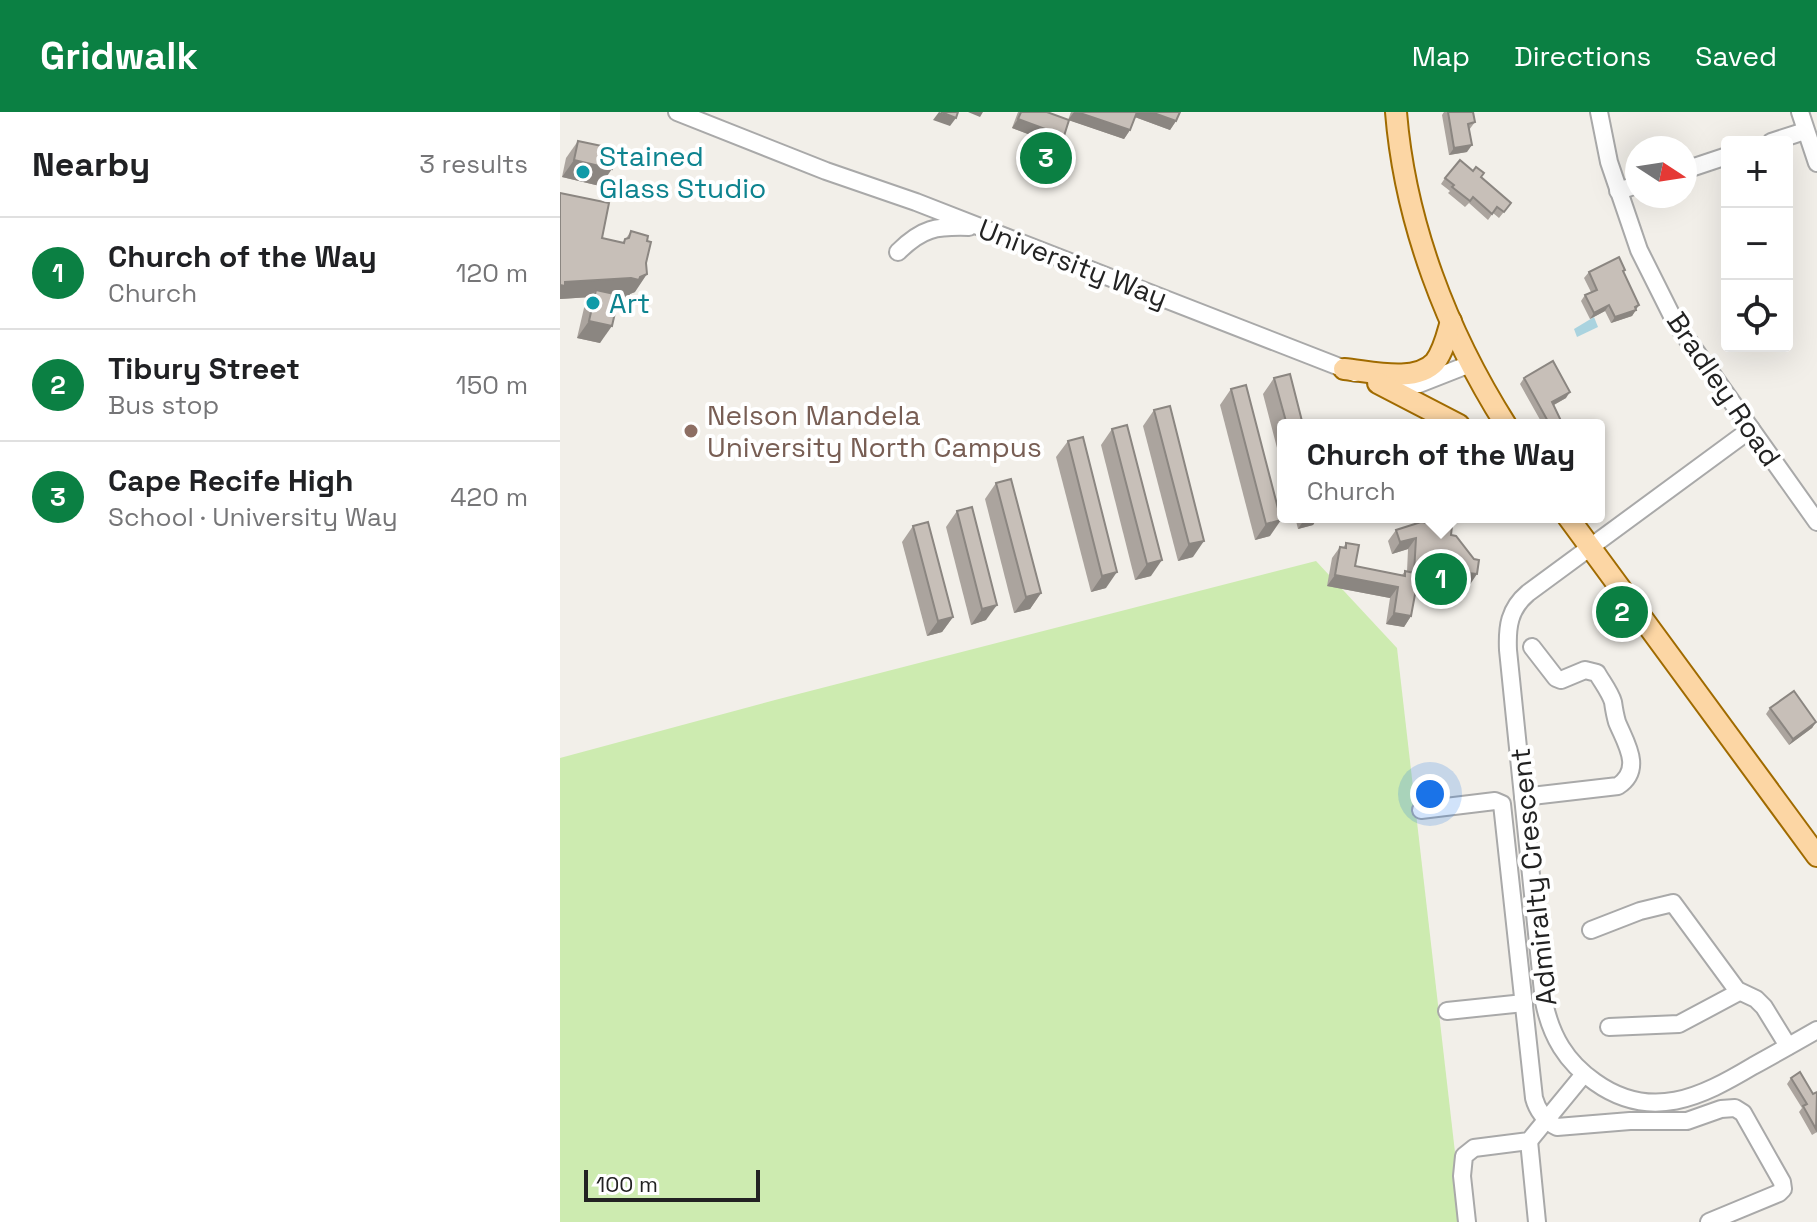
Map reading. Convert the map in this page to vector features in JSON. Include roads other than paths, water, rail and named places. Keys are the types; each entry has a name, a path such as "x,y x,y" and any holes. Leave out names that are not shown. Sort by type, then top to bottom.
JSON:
{"main road":[{"path":"1396,112 1406,176 1420,233 1451,321 1470,364 1502,419"},
{"path":"1344,369 1405,373 1421,371 1441,353 1451,321"},
{"path":"1378,383 1447,419"},
{"path":"1573,523 1817,856"}],"street":[{"name":"University Way","path":"677,112 815,167 987,229 1378,383 1419,384 1470,364"},
{"name":"Bradley Road","path":"1599,112 1618,191 1639,250 1675,322 1817,522"},
{"path":"1800,112 1817,163"},
{"path":"1790,136 1805,131"},
{"path":"1697,166 1721,158"},
{"path":"1618,191 1625,189"},
{"path":"898,252 912,238 933,228 987,229"},
{"name":"Admiralty Crescent","path":"1751,429 1522,597 1509,618 1508,650 1523,797 1548,1020 1561,1048 1584,1074 1605,1089 1626,1098 1671,1102 1708,1092 1817,1030"},
{"path":"1523,797 1618,786 1628,776 1631,757 1629,743 1618,725 1612,699 1597,673 1585,670 1561,680 1556,678 1532,647"},
{"path":"1421,810 1495,801 1502,804 1534,1098 1547,1120 1557,1127 1630,1121 1687,1121 1721,1109 1735,1108 1743,1113 1783,1189 1709,1222"},
{"path":"1591,930 1672,902 1739,992 1759,1002 1788,1046"},
{"path":"1609,1027 1679,1024 1739,992"},
{"path":"1447,1011 1524,1003"},
{"path":"1467,1222 1462,1176 1464,1156 1474,1148 1529,1141 1584,1074"},
{"path":"1529,1141 1537,1222"}],"water":[{"path":"1594,317 1598,327 1577,337 1574,329"}],"place":[{"name":"Cape Recife High","path":"1046,158"},
{"name":"Stained Glass Studio","path":"583,172"},
{"name":"Art","path":"593,303"},
{"name":"Nelson Mandela University North Campus","path":"691,431"},
{"name":"Church of the Way","path":"1441,579"},
{"name":"Tibury Street","path":"1622,612"}]}
